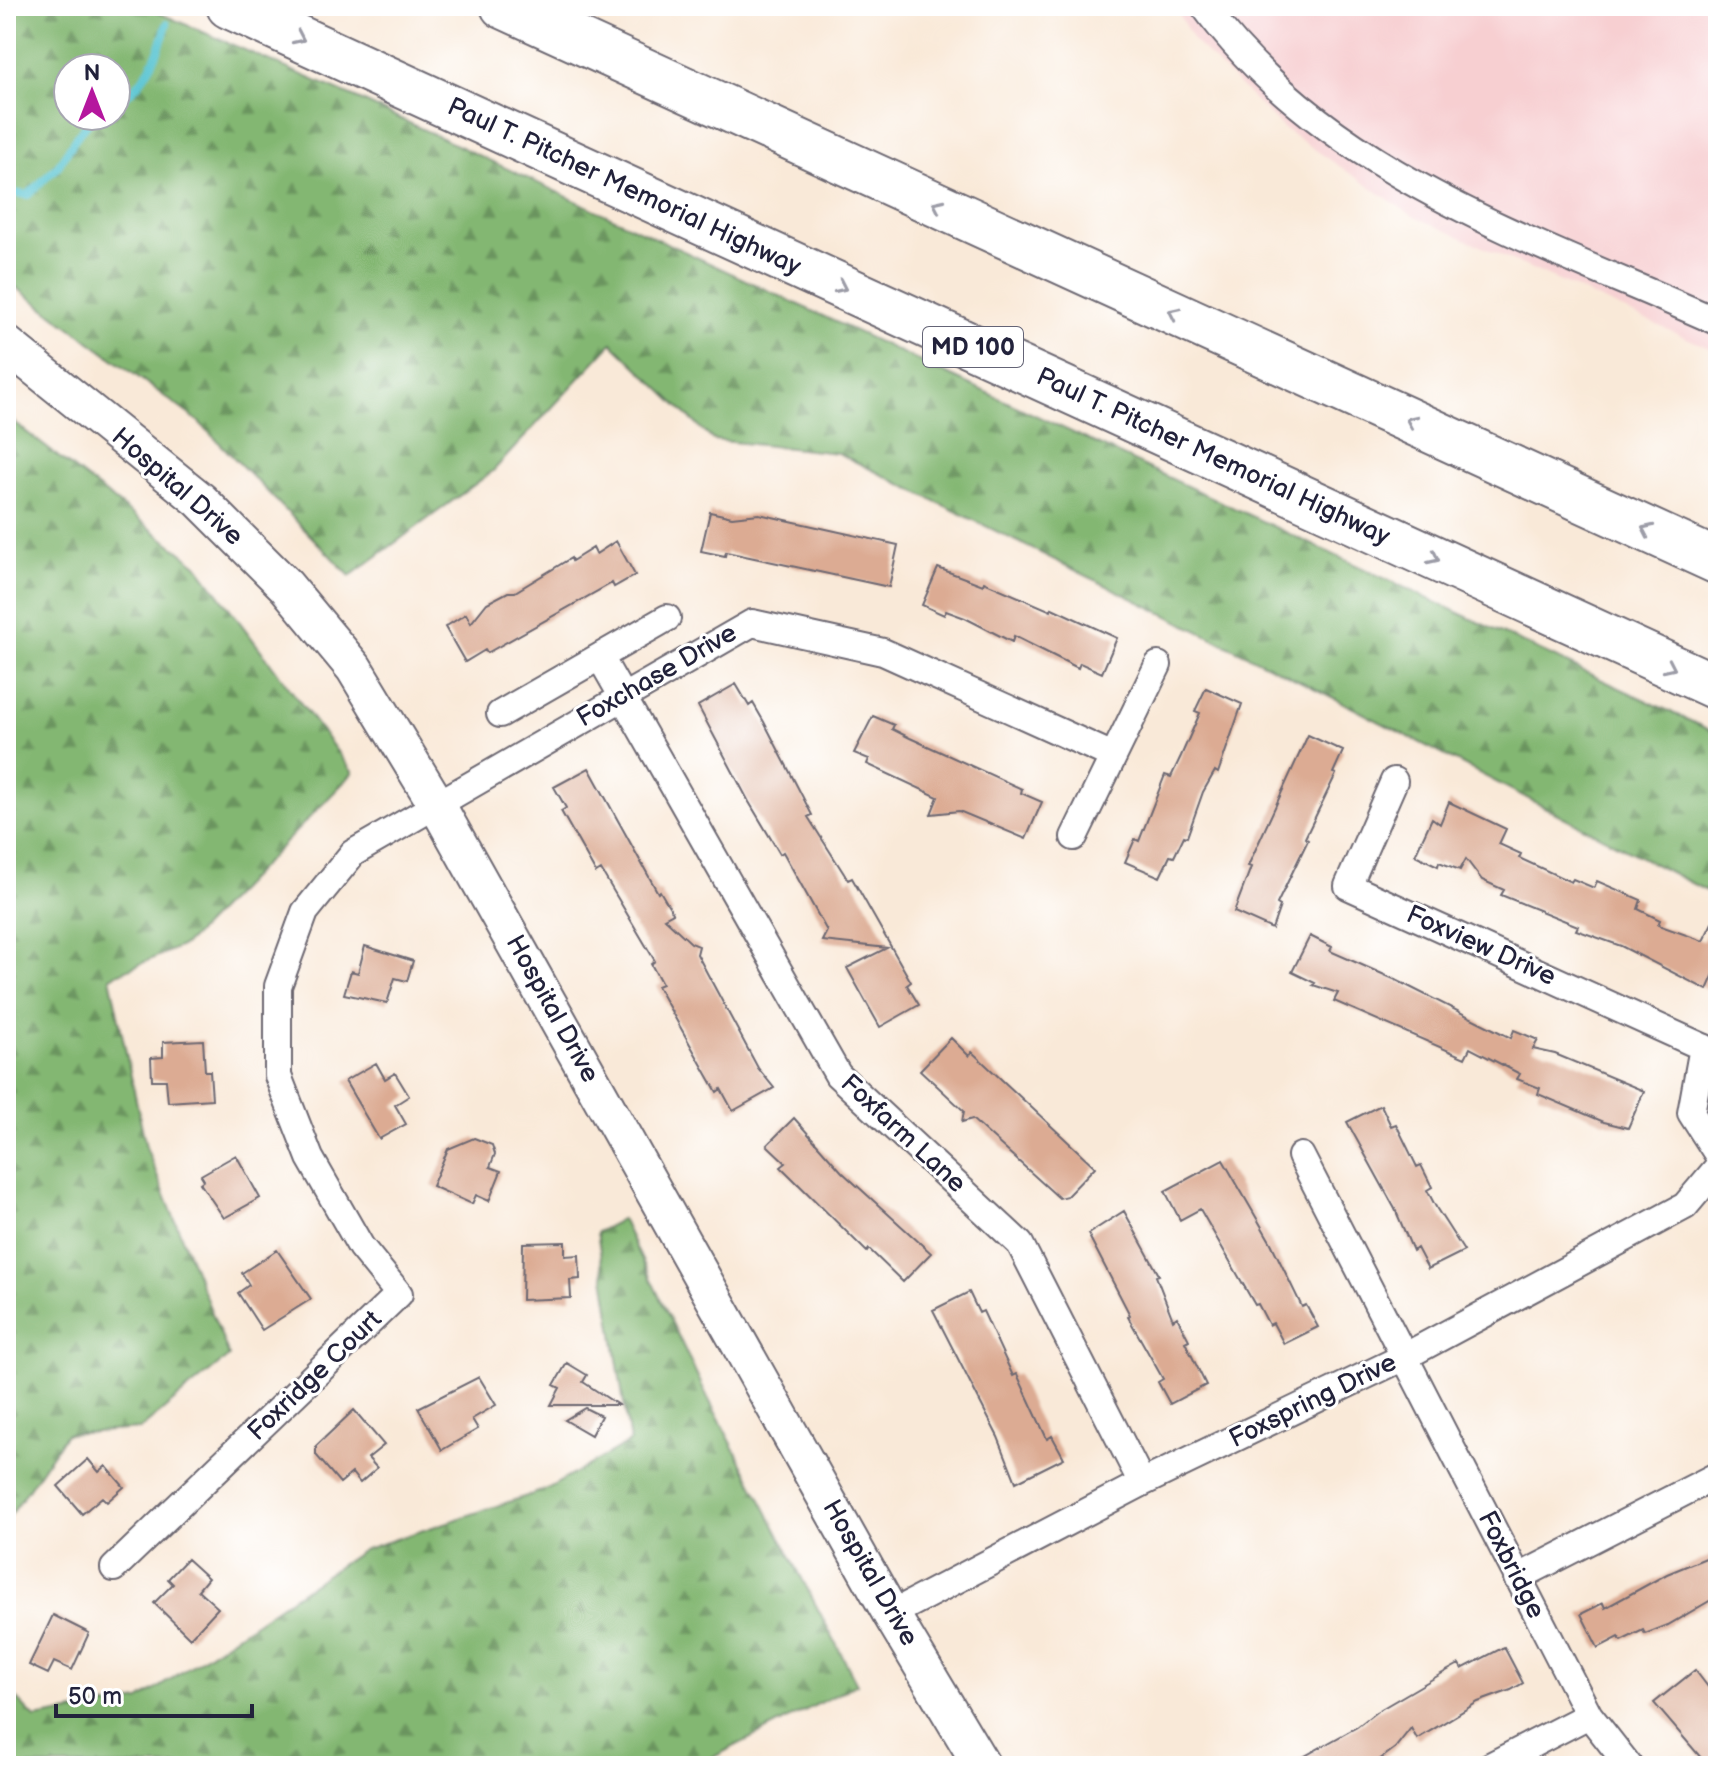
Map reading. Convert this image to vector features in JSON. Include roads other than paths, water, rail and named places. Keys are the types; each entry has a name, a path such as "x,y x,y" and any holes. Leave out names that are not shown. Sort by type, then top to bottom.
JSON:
{"highway":[{"name":"Paul T. Pitcher Memorial Highway","path":"229,6 1718,688"},
{"path":"503,6 1718,562"}],"street":[{"path":"1204,6 1263,74 1293,100 1357,150 1404,179 1479,217 1718,322"},
{"name":"Hospital Drive","path":"6,344 200,500 286,586 354,668 437,805 891,1614 982,1766"},
{"path":"500,714 667,618"},
{"name":"Foxchase Drive","path":"437,805 622,695 752,623 883,652 1113,756"},
{"name":"Foxfarm Lane","path":"600,657 838,1075 1020,1244 1142,1483"},
{"path":"1074,837 1158,665"},
{"name":"Foxview Drive","path":"1394,781 1348,886 1710,1051"},
{"name":"Foxridge Court","path":"114,1568 399,1294 361,1247 310,1158 278,1076 278,986 305,912 353,853 437,805"},
{"path":"1710,1051 1691,1113 1718,1155"},
{"name":"Foxbridge","path":"1301,1156 1589,1715 1629,1766"},
{"name":"Foxspring Drive","path":"891,1614 1142,1483 1404,1357 1685,1206 1718,1167"},
{"path":"1517,1578 1718,1475"},
{"path":"1490,1766 1589,1715"}],"waterway":[{"path":"132,91 149,69 167,24"},
{"path":"6,192 28,195 58,166 80,132"}]}
